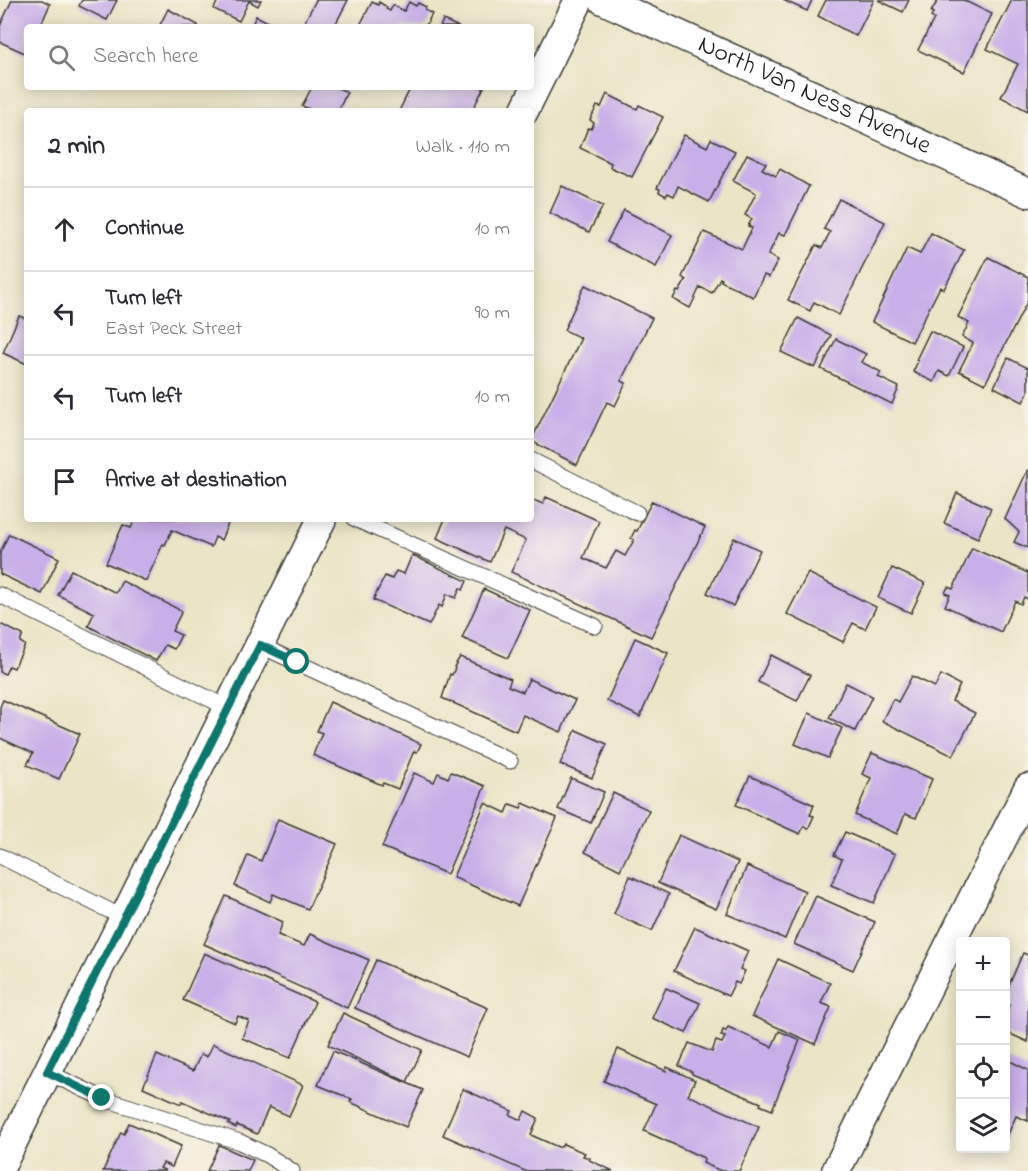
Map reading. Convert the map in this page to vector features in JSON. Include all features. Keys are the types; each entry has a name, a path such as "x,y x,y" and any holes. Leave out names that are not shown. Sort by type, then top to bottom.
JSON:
{"street":[{"path":"525,108 579,0"},
{"name":"North Van Ness Avenue","path":"603,0 1028,193"},
{"path":"0,1168 321,522"},
{"path":"836,1171 1028,788"}],"lane":[{"path":"534,462 637,513"},
{"path":"362,522 595,626"},
{"path":"0,595 228,708"},
{"path":"260,645 510,761"},
{"path":"0,856 124,918"},
{"path":"47,1072 102,1098 240,1142 292,1171"}],"building":[{"path":"12,0 42,0 50,4 41,24 24,24 24,53 0,42 0,26"},
{"path":"82,0 117,0 107,20 79,6"},
{"path":"218,0 261,0 258,6 249,1 239,21 214,9"},
{"path":"316,0 348,0 336,24 304,24"},
{"path":"783,0 812,0 807,11"},
{"path":"826,0 874,0 856,36 818,16"},
{"path":"878,0 909,0 903,12"},
{"path":"938,0 963,0 992,14 964,72 918,50 934,19 931,17 933,13 931,12"},
{"path":"1012,0 1028,0 1028,111 1001,97 1018,64 987,49"},
{"path":"372,2 378,5 379,2 390,11 393,5 404,11 409,2 416,6 418,3 432,14 427,24 361,24"},
{"path":"168,9 196,24 160,24"},
{"path":"256,16 272,24 252,24"},
{"path":"310,90 347,92 339,108 302,106"},
{"path":"410,90 482,90 474,108 400,108"},
{"path":"607,94 637,109 639,105 663,117 632,177 610,167 611,163 580,148 588,128 591,129 594,123 590,120 597,106 601,107"},
{"path":"684,135 707,147 711,139 735,151 709,202 678,186 674,196 668,193 666,196 657,188"},
{"path":"747,154 766,163 762,169 776,176 780,169 809,186 785,235 779,233 768,255 778,260 769,277 764,275 753,297 721,281 720,278 712,293 700,287 690,308 673,299 686,280 682,277 704,232 742,249 752,228 748,226 752,219 745,215 756,193 733,181"},
{"path":"562,186 603,206 589,232 550,213"},
{"path":"839,199 885,222 839,315 814,302 810,311 788,300 816,245 822,248 830,232 824,229"},
{"path":"624,210 672,235 656,267 607,242"},
{"path":"931,233 964,250 944,289 940,287 912,342 872,322 907,248 920,254"},
{"path":"988,257 1028,277 1028,300 985,384 959,371 973,343 962,337 969,323 958,317"},
{"path":"585,285 652,318 621,381 626,383 615,406 607,402 577,465 534,443 534,435 581,338 564,330"},
{"path":"19,316 24,318 24,363 3,353"},
{"path":"798,318 831,335 815,368 781,352"},
{"path":"930,331 963,347 949,376 939,371 934,382 913,372 918,361 916,360"},
{"path":"836,339 866,354 861,362 881,372 878,377 899,387 892,404 821,369"},
{"path":"1008,358 1028,368 1028,392 1023,402 994,387"},
{"path":"1028,469 1028,548 1014,542 1019,532 1005,519"},
{"path":"957,493 991,508 978,538 944,523"},
{"path":"546,497 599,521 583,558 606,568 616,551 625,556 634,540 631,538 652,501 705,527 651,637 511,572 526,540 504,530 490,562 437,538 444,522 534,522 534,500 543,504"},
{"path":"134,522 229,522 221,540 215,537 211,547 172,530 146,581 106,563 123,525 131,528"},
{"path":"9,534 59,558 42,594 0,574 0,553"},
{"path":"734,538 760,550 733,606 707,593"},
{"path":"972,548 1028,573 1028,599 1024,597 1021,604 1015,601 1001,632 945,606 950,595 945,593 948,587 953,589"},
{"path":"412,555 467,581 463,590 460,588 456,598 447,594 442,607 439,605 429,625 373,600 385,576 392,579 396,571 404,574"},
{"path":"892,568 925,583 911,613 878,598"},
{"path":"71,570 116,593 122,581 182,611 172,631 181,635 174,649 165,645 156,661 88,626 94,613 58,595"},
{"path":"808,573 876,607 865,629 853,623 843,642 787,614"},
{"path":"484,589 530,610 508,658 462,638"},
{"path":"0,624 23,635 20,642 25,645 14,668 9,666 5,674 0,672"},
{"path":"635,638 668,653 640,717 607,701"},
{"path":"771,655 810,675 797,701 758,682"},
{"path":"460,657 511,679 508,686 523,692 529,679 575,700 561,732 523,715 516,731 442,698 450,674 452,675"},
{"path":"941,675 960,685 952,701 975,713 953,756 882,721 893,699 898,702 912,676 935,687"},
{"path":"846,683 872,696 855,731 829,718"},
{"path":"3,700 80,734 59,779 27,765 33,753 0,738 0,707"},
{"path":"330,702 421,744 417,752 414,751 398,789 383,783 382,785 313,755 322,733 317,731"},
{"path":"809,713 842,728 828,758 795,744"},
{"path":"576,730 607,744 592,778 560,764"},
{"path":"872,753 932,779 916,818 905,814 897,834 855,815 871,778 862,774"},
{"path":"451,772 485,786 447,874 382,847 414,773 434,782 438,773 448,778"},
{"path":"750,776 814,805 810,815 814,816 808,829 804,826 800,834 736,805"},
{"path":"571,778 604,792 591,823 558,809"},
{"path":"613,793 649,810 620,870 585,852"},
{"path":"485,803 506,813 510,804 521,808 523,803 557,818 518,906 453,877"},
{"path":"278,819 337,844 308,909 273,894 270,902 235,886 248,855 261,861"},
{"path":"845,832 895,854 874,903 831,885 842,859 834,855"},
{"path":"679,835 738,862 716,909 658,883"},
{"path":"747,866 805,891 785,939 727,914"},
{"path":"630,876 669,894 652,931 614,914"},
{"path":"226,896 283,922 278,935 304,946 310,934 369,960 347,1008 204,944"},
{"path":"816,896 875,922 853,970 794,944"},
{"path":"695,927 748,951 740,969 745,971 739,984 735,982 728,996 674,971"},
{"path":"204,953 315,1002 290,1058 242,1038 249,1021 238,1016 235,1023 183,1000"},
{"path":"1023,953 1028,955 1028,1042 1010,1034 1010,983"},
{"path":"778,959 830,983 821,1003 831,1007 815,1044 752,1016"},
{"path":"376,960 488,1008 467,1057 355,1008"},
{"path":"666,988 700,1003 686,1033 652,1018"},
{"path":"343,1013 422,1050 407,1082 328,1045"},
{"path":"728,1027 772,1047 779,1031 800,1040 772,1110 679,1066 689,1043 712,1052 716,1041 722,1043 725,1037 721,1036 723,1030 726,1031"},
{"path":"213,1044 303,1085 289,1116 269,1107 257,1134 237,1125 236,1128 228,1124 230,1122 143,1087 157,1055 193,1071 201,1054 207,1057"},
{"path":"618,1049 666,1071 667,1067 695,1080 688,1095 759,1127 739,1171 721,1171 703,1163 704,1158 644,1131 656,1104 604,1081"},
{"path":"333,1051 423,1090 406,1127 350,1102 352,1099 318,1085"},
{"path":"1010,1061 1028,1070 1028,1121 1016,1116 1010,1130"},
{"path":"463,1089 512,1111 510,1115 521,1120 525,1111 538,1118 531,1135 558,1147 563,1144 585,1153 583,1156 590,1158 589,1160 613,1171 525,1171 443,1135"},
{"path":"129,1123 181,1146 172,1167 163,1163 160,1168 166,1171 103,1171 121,1132 124,1134"},
{"path":"219,1145 253,1160 248,1171 207,1171"}],"route":[{"path":"102,1098 47,1072 260,645 297,662"}]}
